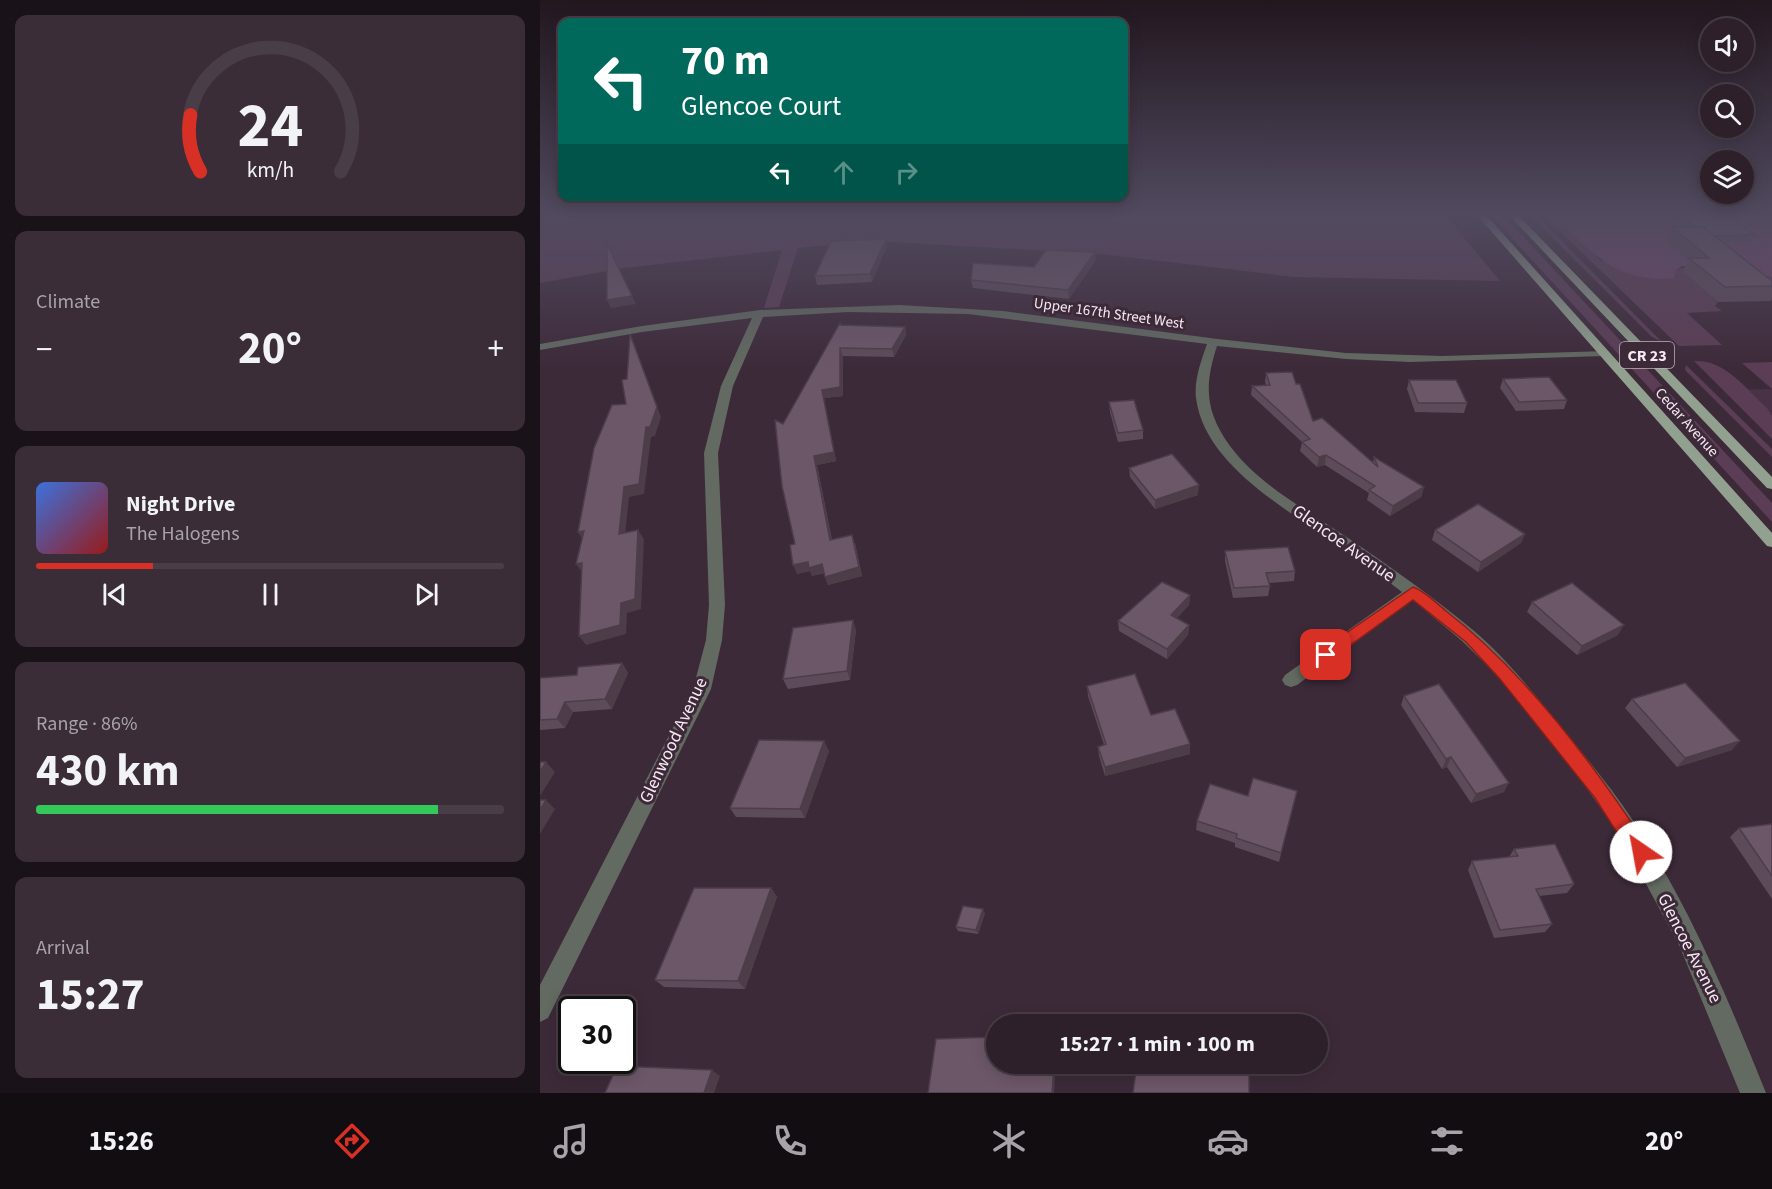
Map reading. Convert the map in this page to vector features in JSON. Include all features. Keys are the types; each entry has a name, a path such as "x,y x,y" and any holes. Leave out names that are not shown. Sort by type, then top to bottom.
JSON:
{"main road":[{"name":"Cedar Avenue","path":"1526,266 1772,542"},
{"name":"Cedar Avenue","path":"1562,266 1772,485"}],"street":[{"name":"Upper 167th Street West","path":"540,347 660,325 760,313 866,308 952,310 1213,342 1394,359 1604,353"},
{"name":"Glenwood Avenue","path":"540,1010 702,689 714,640 717,605 711,453 727,386 760,313"},
{"name":"Glencoe Avenue","path":"1213,342 1200,384 1201,402 1225,448 1276,495 1413,592 1471,638 1506,675 1602,792 1641,852 1672,911 1722,1012 1753,1093"},
{"path":"1291,680 1413,592"}],"shaded area":[{"path":"540,266 641,266 624,268 540,283"},
{"path":"777,266 792,266 779,307 764,308"},
{"path":"1202,266 1488,266 1500,281 1294,277"},
{"path":"1538,266 1551,266 1772,503 1772,522"},
{"path":"1581,266 1587,266 1662,342 1652,337"},
{"path":"1596,266 1638,266 1675,271 1695,266 1722,268 1772,277 1772,293 1684,273 1718,302 1715,306 1722,311 1687,313 1722,345 1679,346"},
{"path":"1612,266 1682,266 1675,271 1674,278 1636,276"},
{"path":"1682,266 1772,266 1772,277"},
{"path":"1694,361 1716,365 1725,370 1767,408 1772,416 1772,439"},
{"path":"1772,362 1772,389 1742,363"},
{"path":"1686,365 1772,449 1772,457 1685,370"},
{"path":"1772,389 1772,433 1727,390"}],"building":[{"path":"607,266 618,266 632,296 607,300"},
{"path":"820,266 874,266 870,274 815,276"},
{"path":"973,266 1085,266 1068,290 971,280"},
{"path":"1699,266 1753,266 1772,281 1772,286 1725,287"},
{"path":"840,323 840,325 905,327 892,349 840,348 840,387 822,390 834,452 814,456 830,540 852,535 859,567 825,577 822,564 809,568 808,562 793,565 790,545 795,544 782,486 775,420 783,424"},
{"path":"630,334 657,407 650,427 646,427 639,484 624,487 619,534 638,530 635,599 621,603 620,625 579,636 582,563 576,564 584,531 578,532 594,448 612,405 626,404 622,380 627,379"},
{"path":"1292,372 1296,384 1300,384 1313,421 1322,418 1378,467 1374,457 1424,487 1393,506 1369,490 1375,486 1326,455 1319,457 1302,442 1310,439 1252,386 1270,385 1266,373"},
{"path":"1549,377 1567,400 1519,402 1503,379"},
{"path":"1409,380 1456,380 1467,403 1418,403"},
{"path":"1134,400 1143,430 1118,433 1109,402"},
{"path":"1172,454 1199,485 1155,500 1129,468"},
{"path":"1478,504 1525,534 1481,562 1435,530"},
{"path":"1288,547 1295,571 1266,573 1270,586 1234,588 1225,551"},
{"path":"1162,582 1190,595 1171,615 1189,625 1167,649 1118,621"},
{"path":"1572,583 1624,625 1582,646 1532,602"},
{"path":"853,620 847,671 783,679 793,628"},
{"path":"622,663 605,699 565,702 557,719 540,720 540,678 577,675 578,667"},
{"path":"1135,674 1151,715 1175,709 1190,744 1105,767 1098,747 1106,744 1087,686"},
{"path":"1685,683 1740,741 1685,758 1632,699"},
{"path":"1439,684 1509,783 1476,794 1451,757 1446,759 1404,696"},
{"path":"759,740 824,741 800,809 730,808"},
{"path":"540,762 546,762 540,772"},
{"path":"1253,778 1297,791 1281,853 1236,838 1237,834 1197,821 1210,784 1248,796"},
{"path":"540,800 546,800 540,810"},
{"path":"1772,824 1772,876 1739,828"},
{"path":"1555,844 1574,884 1536,889 1552,924 1500,930 1472,861 1518,856 1514,849"},
{"path":"694,888 771,888 738,981 655,980"},
{"path":"963,906 983,909 976,930 956,927"},
{"path":"986,1037 986,1074 1053,1074 1052,1093 928,1093 936,1039"},
{"path":"636,1067 712,1070 704,1093 605,1093 613,1074 636,1074"},
{"path":"1136,1074 1249,1074 1249,1093 1133,1093"}],"route":[{"path":"1326,655 1413,592 1471,638 1506,675 1602,792 1641,852"}]}
